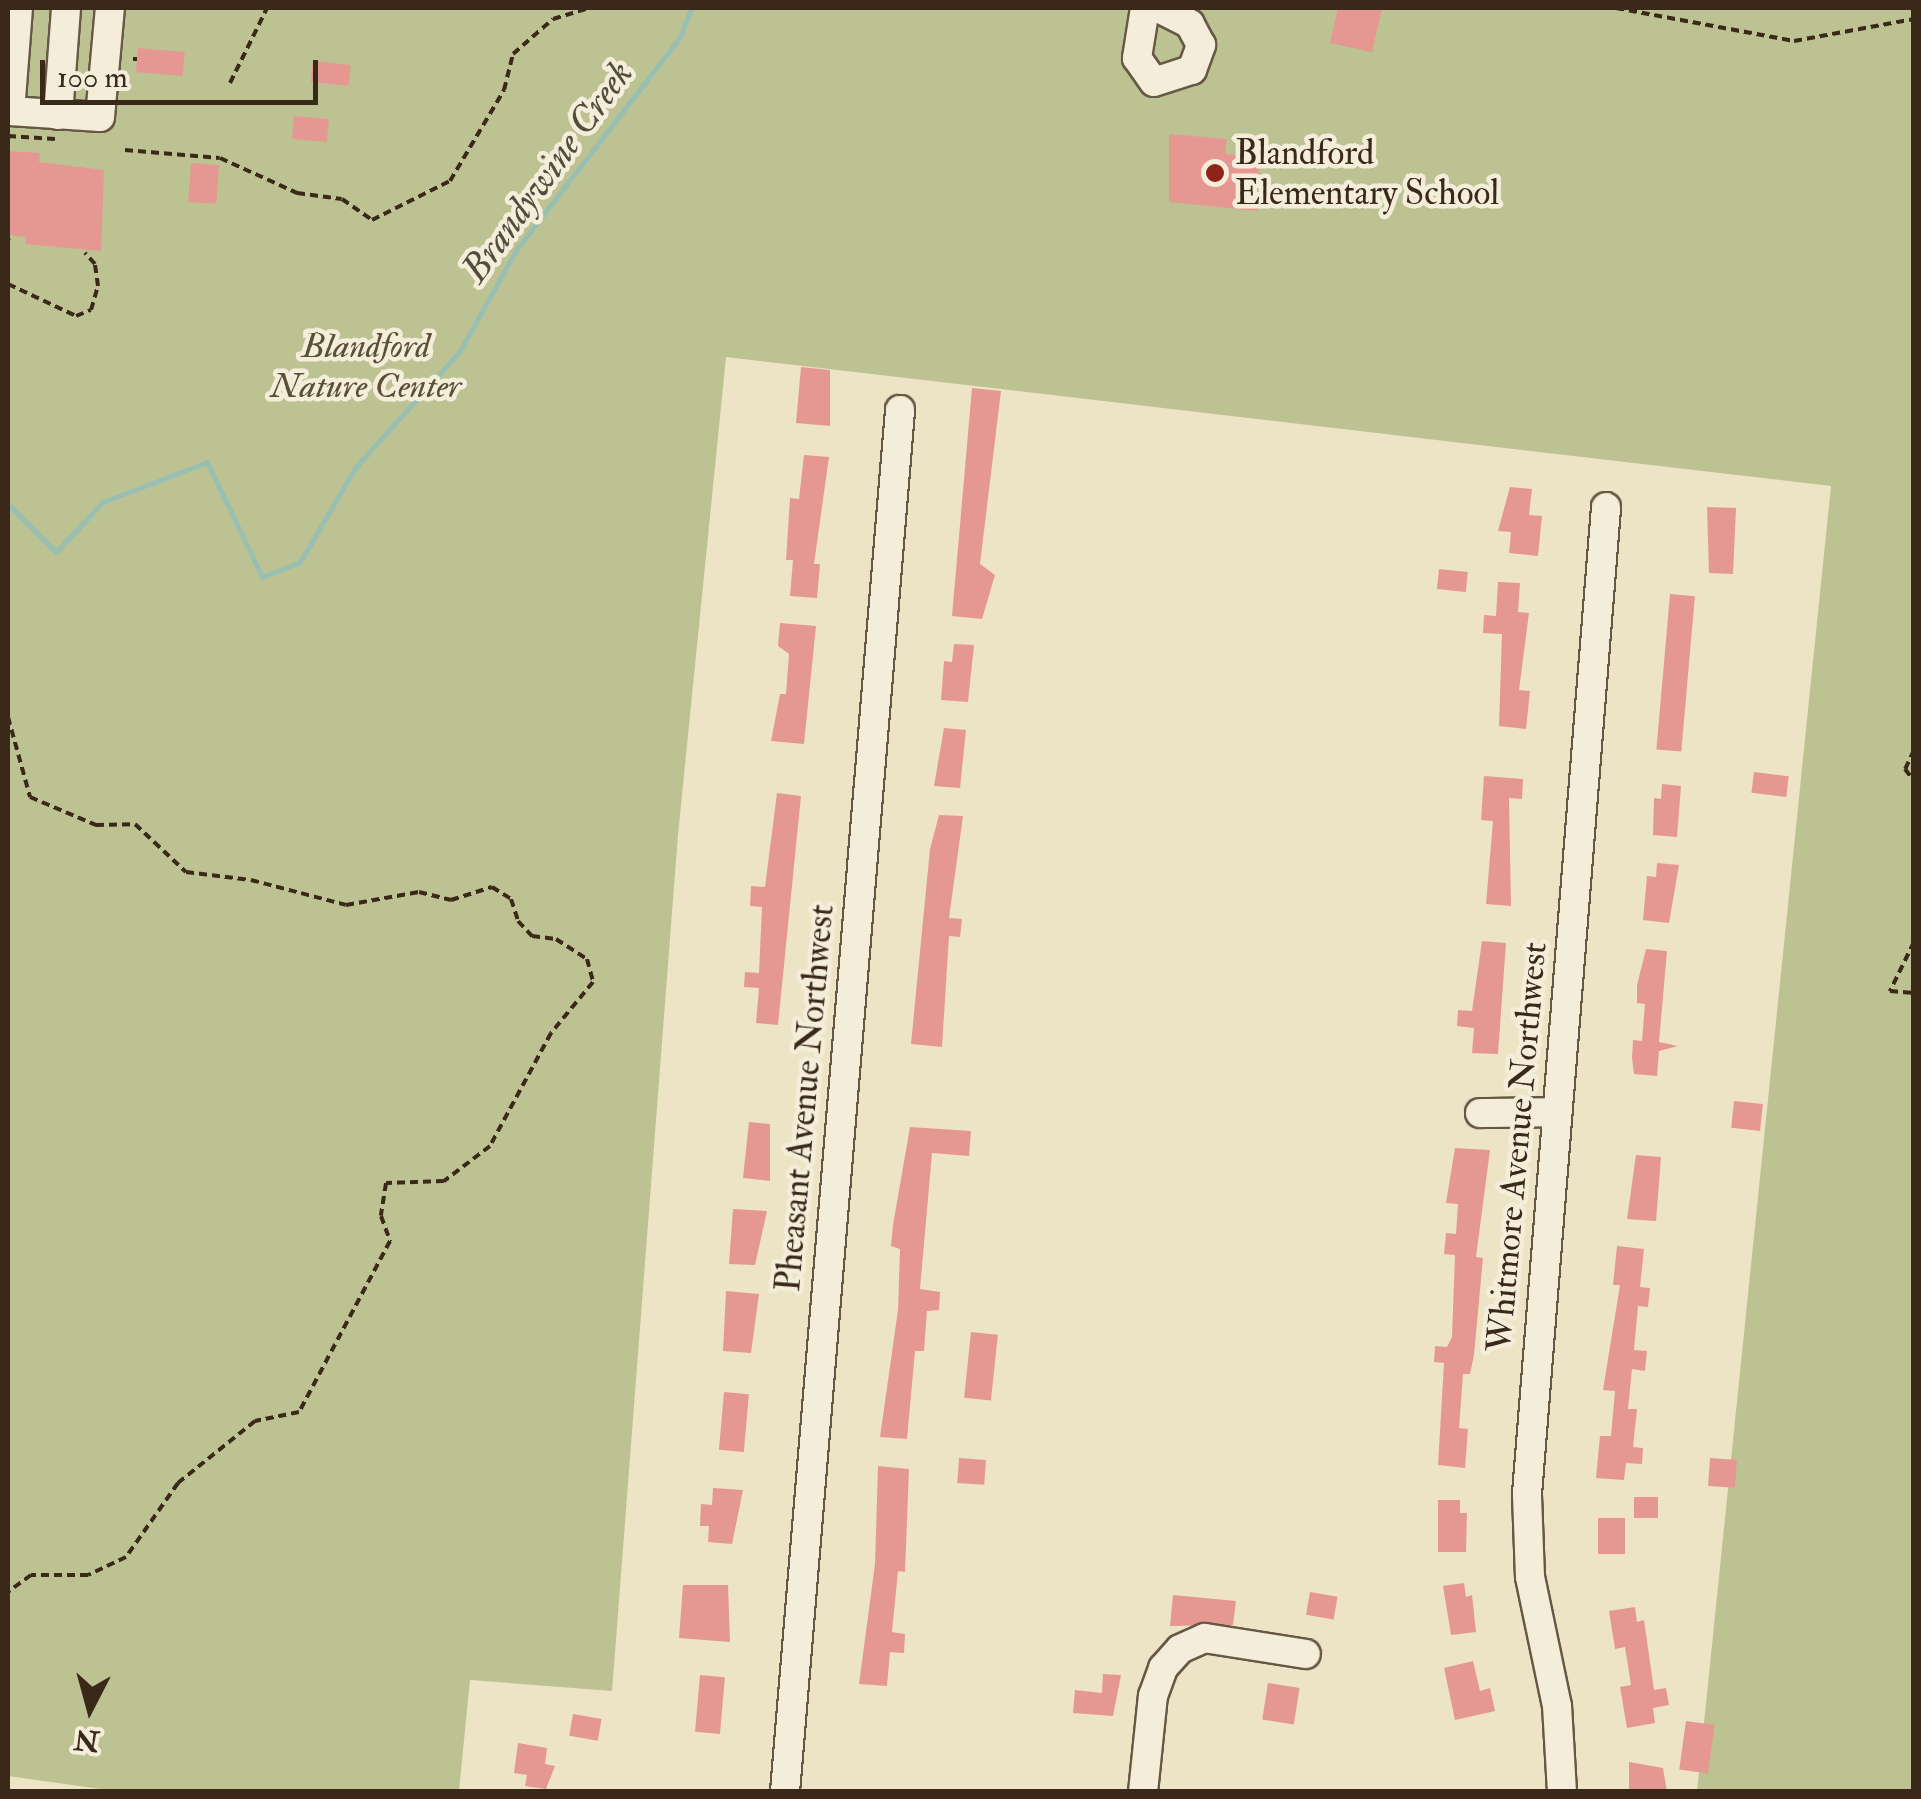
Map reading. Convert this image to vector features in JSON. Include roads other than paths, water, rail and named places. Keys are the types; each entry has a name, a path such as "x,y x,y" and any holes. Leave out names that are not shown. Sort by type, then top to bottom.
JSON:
{"street":[{"path":"18,8 10,111 100,117 110,8"},
{"path":"58,115 66,8"},
{"path":"1145,8 1137,58 1154,82 1192,70 1201,44 1190,24 1158,8"},
{"name":"Pheasant Avenue Northwest","path":"786,1792 900,410"},
{"name":"Whitmore Avenue Northwest","path":"1562,1792 1557,1706 1532,1596 1526,1528 1606,506"},
{"path":"1480,1113 1557,1112"},
{"path":"1143,1792 1153,1696 1163,1668 1180,1649 1205,1638 1306,1654"}],"waterway":[{"name":"Brandywine Creek","path":"8,504 56,552 103,502 207,462 262,577 300,562 355,468 460,351 516,250 680,37 691,8"}],"place":[{"name":"Blandford Elementary School","path":"1215,173"}],"park label":[{"name":"Blandford Nature Center","path":"366,366"}]}
